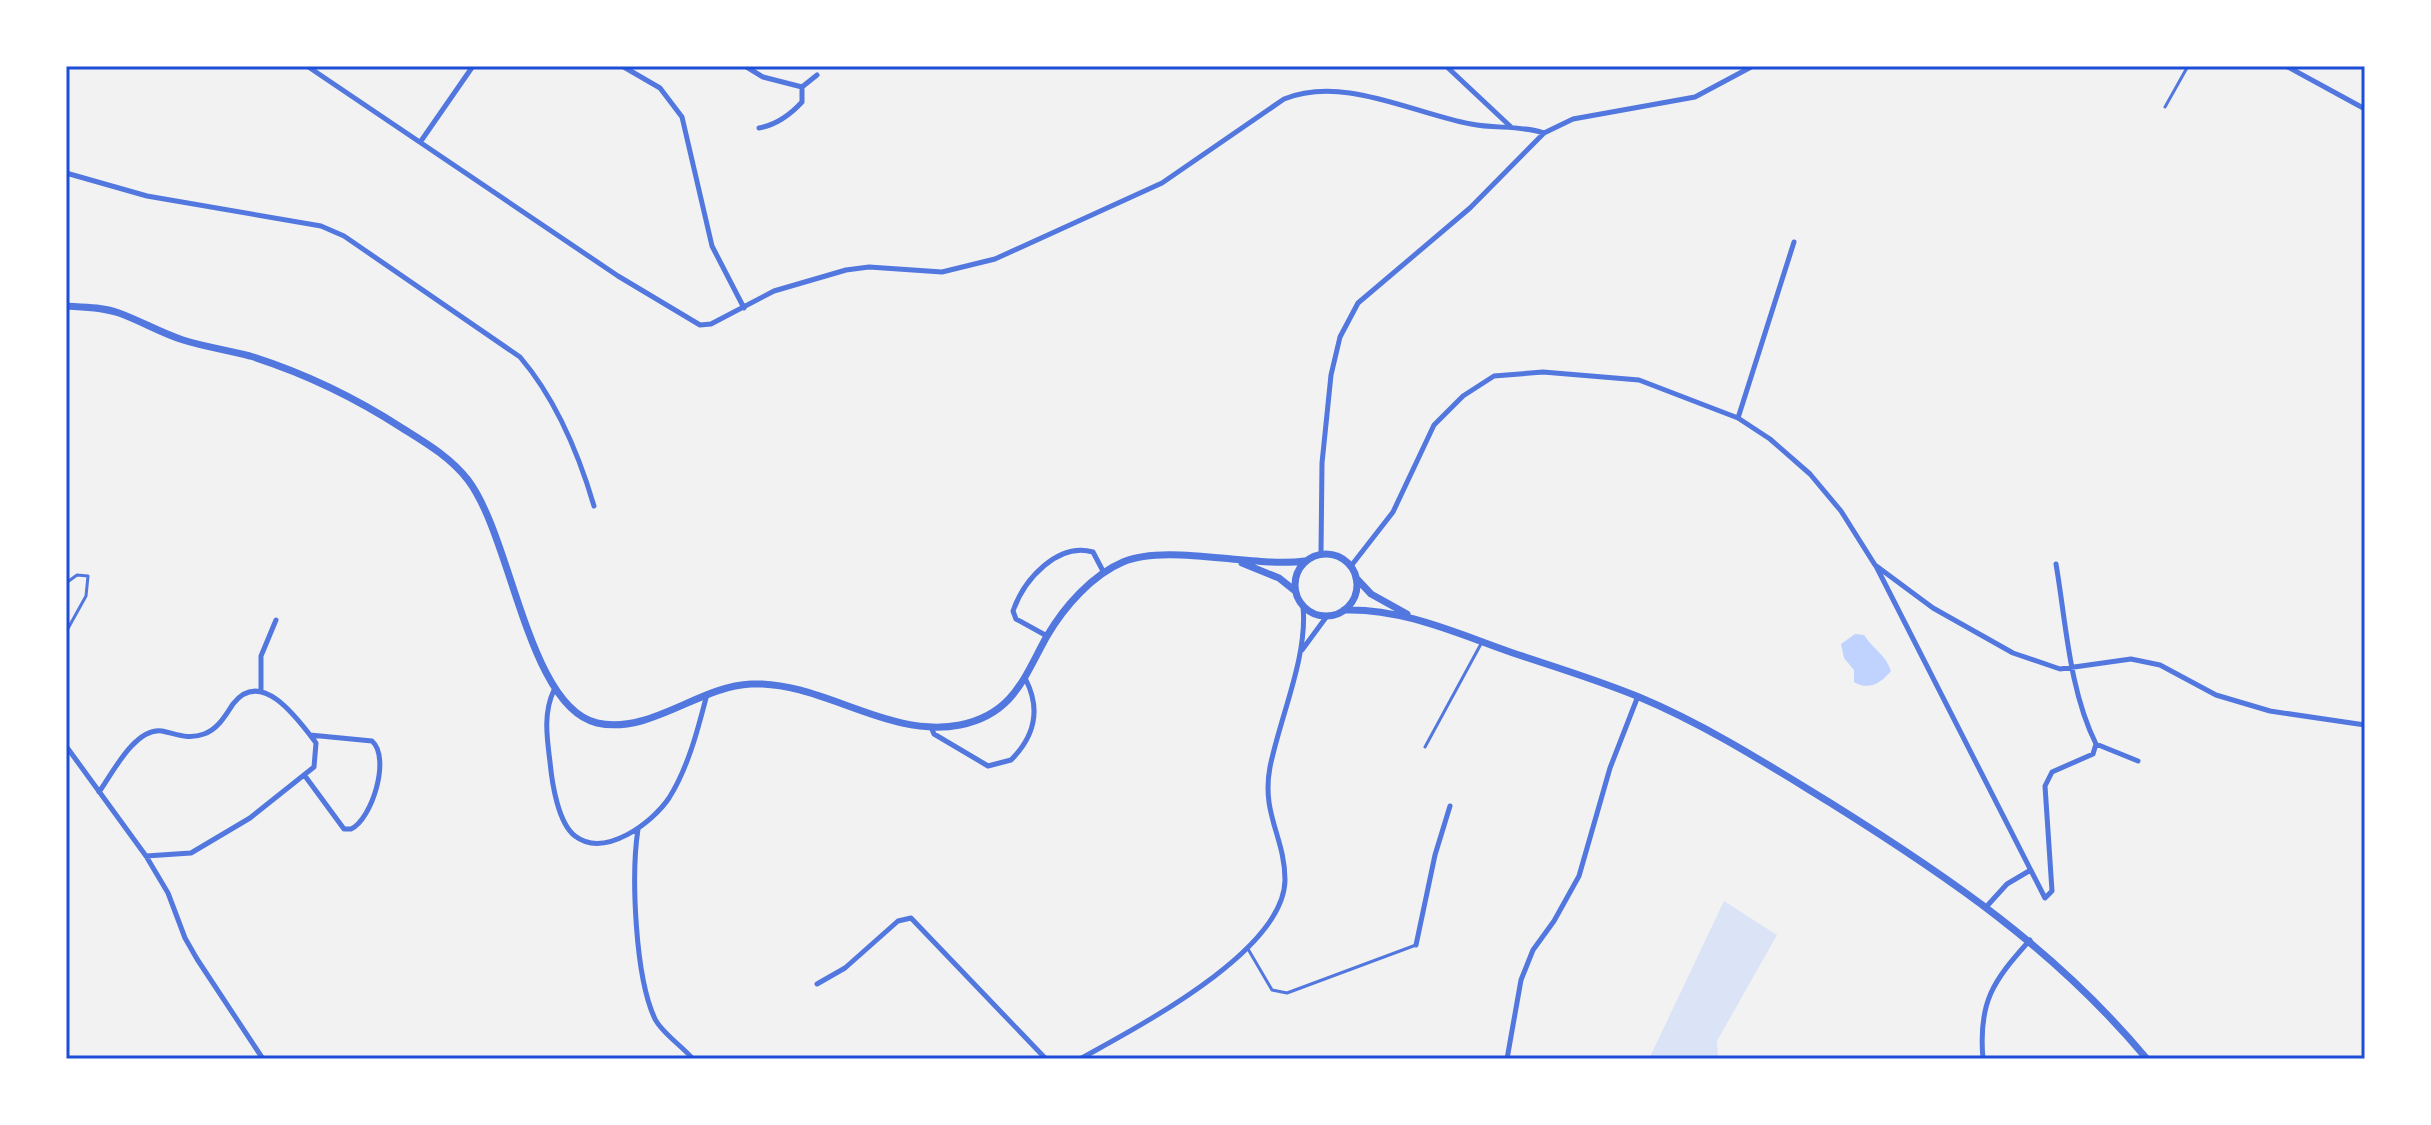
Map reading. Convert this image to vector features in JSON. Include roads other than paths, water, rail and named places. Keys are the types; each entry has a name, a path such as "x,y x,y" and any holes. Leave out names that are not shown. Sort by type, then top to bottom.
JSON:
{"street":[{"path":"307,66 687,320 700,325 711,324 774,291 846,270 869,267 942,272 995,259 1162,183 1284,99 1302,92 1341,91 1460,122 1527,127 1544,133"},
{"path":"421,141 473,66"},
{"path":"622,66 660,88 682,117 712,246 744,308"},
{"path":"745,66 763,77 802,87"},
{"path":"1446,66 1512,128"},
{"path":"1321,554 1322,463 1331,375 1347,320 1370,291 1437,238 1544,133 1573,119 1695,97 1753,66"},
{"path":"2286,66 2365,109"},
{"path":"802,87 817,75"},
{"path":"759,128 778,122 796,109 802,102 802,87"},
{"path":"66,173 147,196 321,226 344,236 520,357 533,372 584,470 594,506"},
{"path":"1738,418 1794,242"},
{"path":"66,306 118,313 184,340 285,368 359,400 439,451 480,497 517,591 541,667 554,690 585,720 602,725 637,722 730,686 765,684 915,726 956,726 989,714 1026,680 1047,636 1082,590 1125,561 1148,556 1242,563 1305,561 1321,554 1332,554 1351,566 1356,578 1357,590 1344,610"},
{"path":"1351,566 1393,512 1434,425 1463,396 1494,376 1543,372 1639,380 1738,418 1770,439 1810,474 1841,511 1875,565 2042,897 2048,898 2052,891 2045,786 2052,772 2093,754 2096,744 2086,723 2056,564"},
{"path":"1047,636 1016,619 1013,611 1017,598 1048,563 1059,553 1077,547 1093,552 1104,573"},
{"path":"1294,590 1296,574 1305,561"},
{"path":"1242,563 1279,578 1294,590 1303,607 1314,614 1327,616 1344,610 1369,609 1415,619 1638,696 1746,751 1891,841 1987,906 2090,995 2147,1059"},
{"path":"1875,565 1933,608 2013,653 2060,669 2131,659 2160,665 2216,695 2270,711 2365,725"},
{"path":"1356,578 1371,594 1415,619"},
{"path":"1080,1059 1168,1010 1247,947 1278,906 1285,884 1284,859 1266,800 1277,735 1300,654 1303,607"},
{"path":"1300,654 1327,616"},
{"path":"261,689 263,645 276,620"},
{"path":"931,726 934,734 988,766 1011,760 1024,748 1035,715 1034,696 1026,680"},
{"path":"99,792 141,737 161,731 183,737 203,734 221,722 243,693 261,689 276,700 316,743 316,758 305,776 250,818 191,853 152,852 146,856"},
{"path":"554,690 547,705 551,773 568,829 577,838 590,842 607,841 638,828 653,817 679,778 707,694"},
{"path":"1507,1059 1521,980 1533,950 1554,921 1579,876 1610,768 1638,696"},
{"path":"305,776 338,823 351,829 361,821 373,799 379,775 378,751 372,741 310,735"},
{"path":"2096,744 2138,761"},
{"path":"66,746 146,856 168,893 197,959 263,1059"},
{"path":"1416,945 1435,855 1450,806"},
{"path":"638,828 634,855 637,923 648,1001 657,1022 693,1059"},
{"path":"1987,906 2007,884 2029,871"},
{"path":"817,984 845,968 898,921 911,918 1046,1059"},
{"path":"1983,1059 1980,1028 1988,995 2002,971 2030,940"}],"lane":[{"path":"2165,107 2188,66"},
{"path":"66,583 77,575 88,576 86,596 66,632"},
{"path":"1425,747 1482,642"},
{"path":"1247,947 1272,990 1287,993 1416,945"}],"water":[{"path":"1855,634 1864,635 1891,671 1874,684 1865,686 1854,682 1854,670 1844,658 1841,644"}]}
